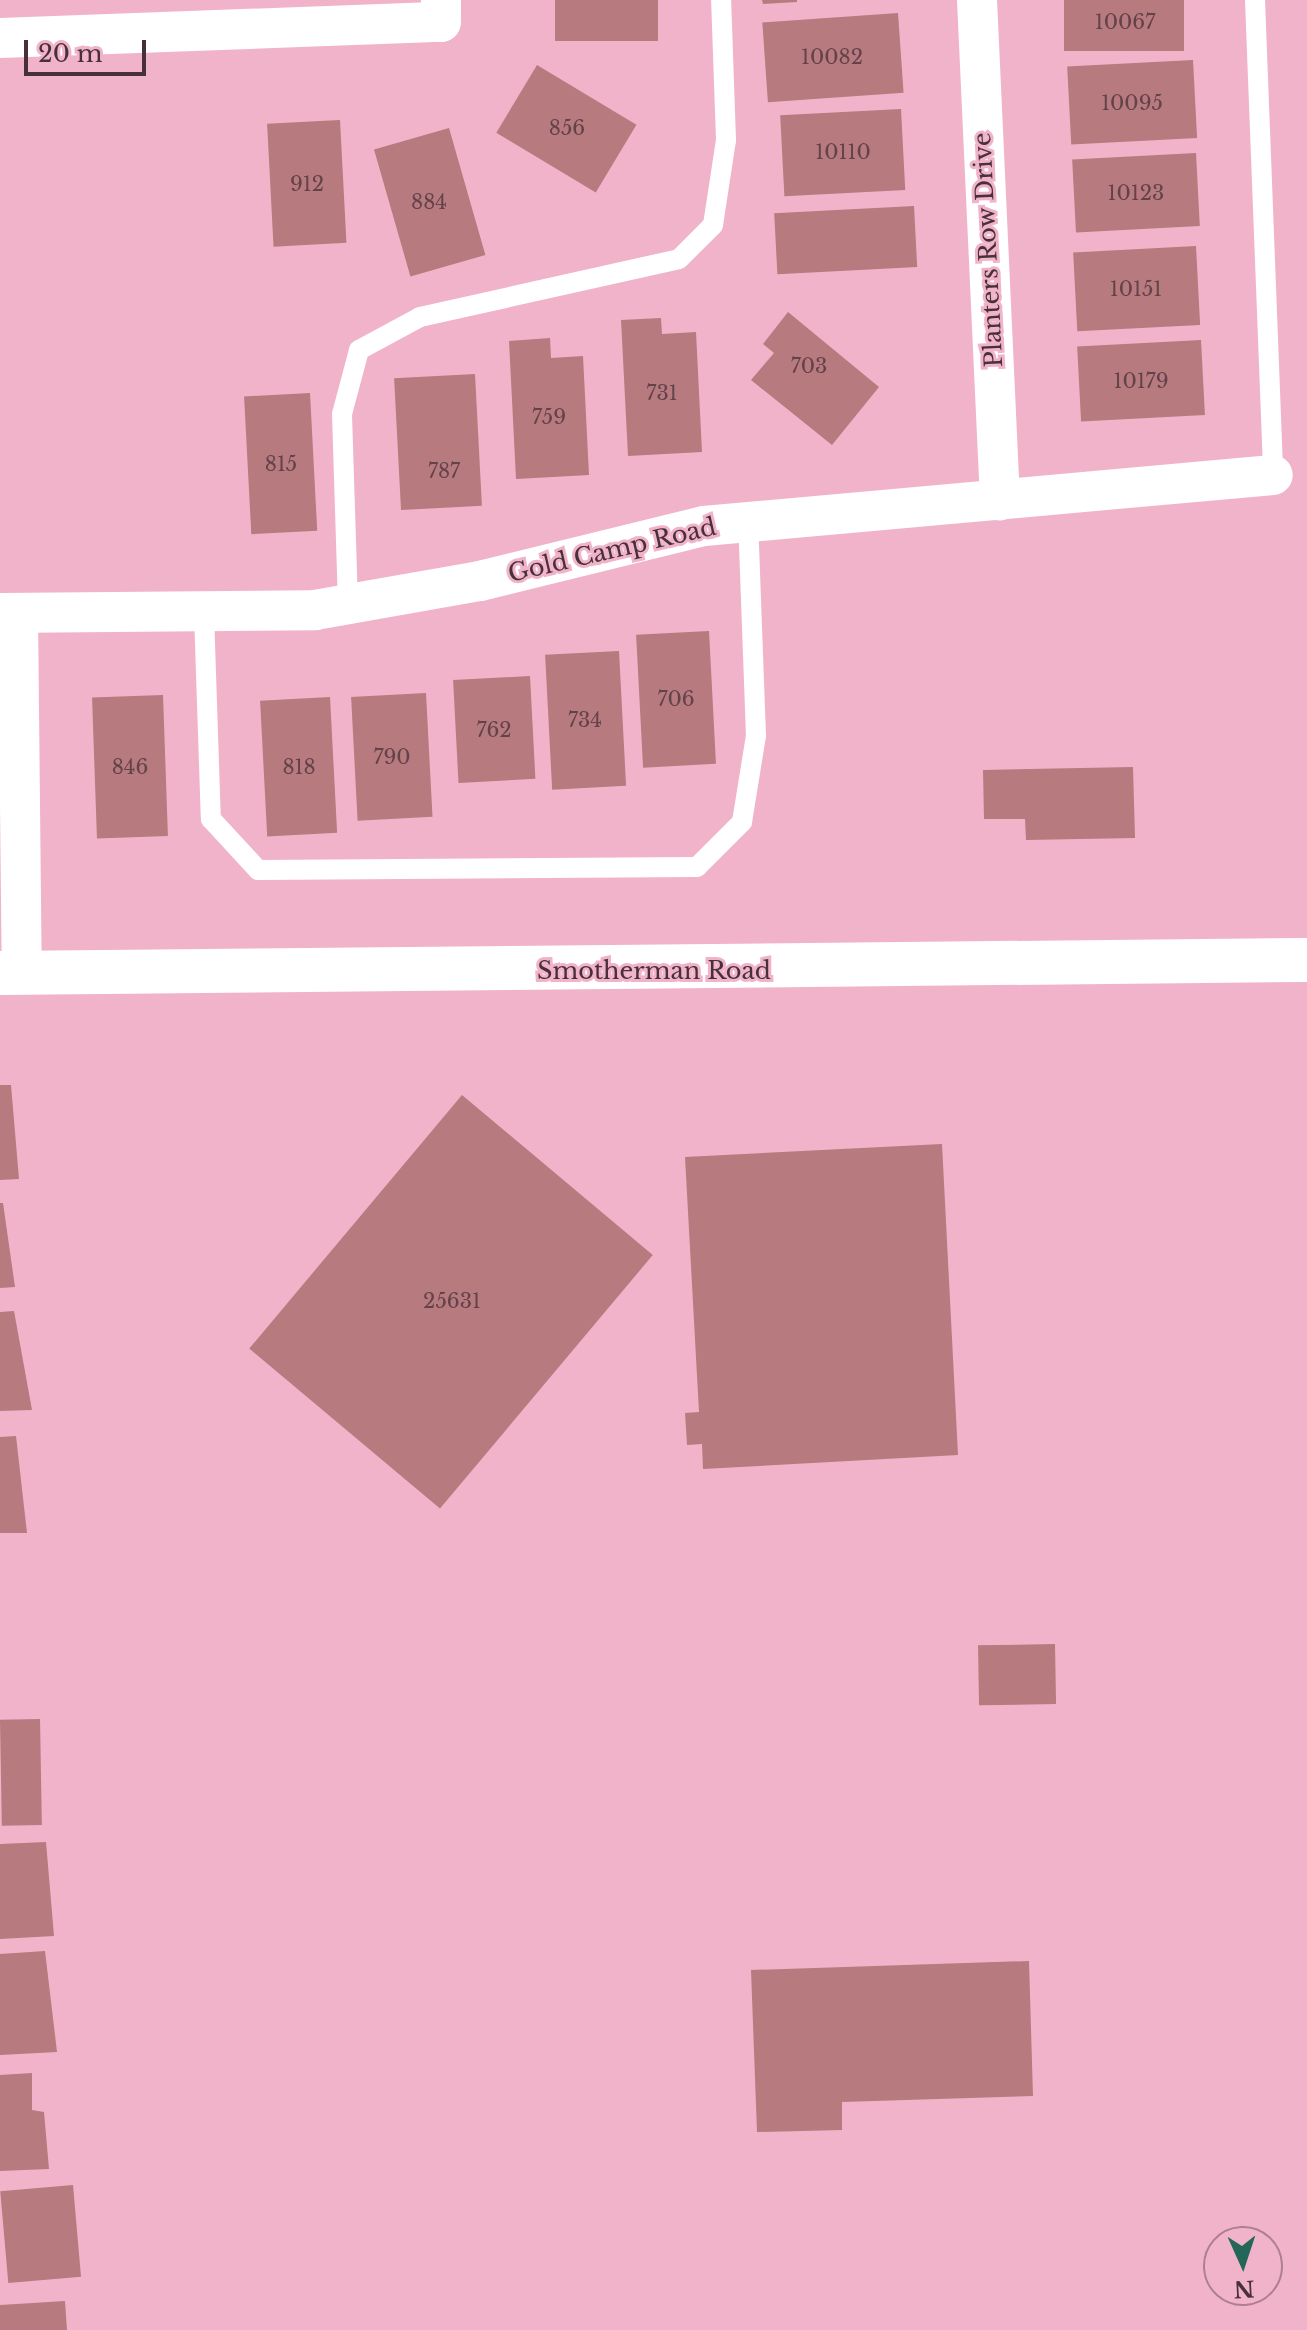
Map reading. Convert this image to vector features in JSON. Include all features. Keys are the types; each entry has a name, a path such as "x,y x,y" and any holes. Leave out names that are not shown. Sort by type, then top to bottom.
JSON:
{"street":[{"name":"Planters Row Drive","path":"977,0 1000,500"},
{"path":"0,38 441,11"},
{"name":"Gold Camp Road","path":"9,613 204,613 348,605 748,522 1273,475"},
{"path":"9,613 11,973"},
{"name":"Smotherman Road","path":"11,973 1307,960"}],"lane":[{"path":"348,605 342,414 359,350 420,317 679,259 713,225 726,140 721,0"},
{"path":"1255,0 1273,475"},
{"path":"204,613 211,819 258,870 697,867 742,822 756,736 748,522"}],"building":[{"path":"555,0 658,0 658,41 555,41"},
{"path":"762,0 797,0 797,2 763,4"},
{"path":"1064,0 1184,0 1184,51 1064,51"},
{"path":"898,13 904,93 768,102 762,22"},
{"path":"1193,60 1197,138 1071,144 1067,67"},
{"path":"537,65 636,125 596,192 496,133"},
{"path":"901,109 905,190 784,196 780,115"},
{"path":"340,120 346,243 274,247 267,124"},
{"path":"449,128 485,255 410,276 374,149"},
{"path":"1196,153 1200,226 1076,232 1072,159"},
{"path":"914,206 917,267 777,274 774,213"},
{"path":"1196,246 1200,325 1077,331 1073,252"},
{"path":"788,312 879,387 832,445 751,380 774,353 763,344"},
{"path":"661,318 662,334 696,332 702,452 628,456 621,320"},
{"path":"550,338 551,358 583,356 589,475 516,479 509,341"},
{"path":"1201,340 1205,415 1081,421 1077,346"},
{"path":"475,374 482,506 401,510 394,378"},
{"path":"310,393 317,531 251,534 244,396"},
{"path":"709,631 716,764 643,768 636,635"},
{"path":"619,651 626,786 552,790 545,655"},
{"path":"530,676 535,779 458,783 453,680"},
{"path":"426,693 432,817 358,821 351,697"},
{"path":"163,695 168,836 97,838 92,697"},
{"path":"330,697 337,833 267,836 260,701"},
{"path":"1133,767 1135,838 1026,840 1025,819 984,819 983,770"},
{"path":"0,1085 11,1085 19,1179 0,1180"},
{"path":"462,1095 653,1255 440,1509 249,1349"},
{"path":"942,1144 958,1455 703,1469 702,1444 687,1445 685,1413 699,1412 685,1157"},
{"path":"0,1203 3,1203 15,1287 0,1288"},
{"path":"14,1311 32,1410 0,1411 0,1312"},
{"path":"16,1436 27,1533 0,1533 0,1437"},
{"path":"1055,1644 1056,1704 979,1705 978,1645"},
{"path":"40,1719 42,1825 2,1826 0,1720"},
{"path":"46,1842 54,1936 0,1939 0,1844"},
{"path":"45,1951 57,2052 0,2055 0,1954"},
{"path":"1029,1961 1033,2096 842,2102 842,2130 757,2132 751,1970"},
{"path":"32,2073 32,2110 44,2112 49,2169 0,2171 0,2075"},
{"path":"73,2185 81,2277 8,2283 0,2191"},
{"path":"65,2301 67,2330 0,2330 0,2305"}]}
